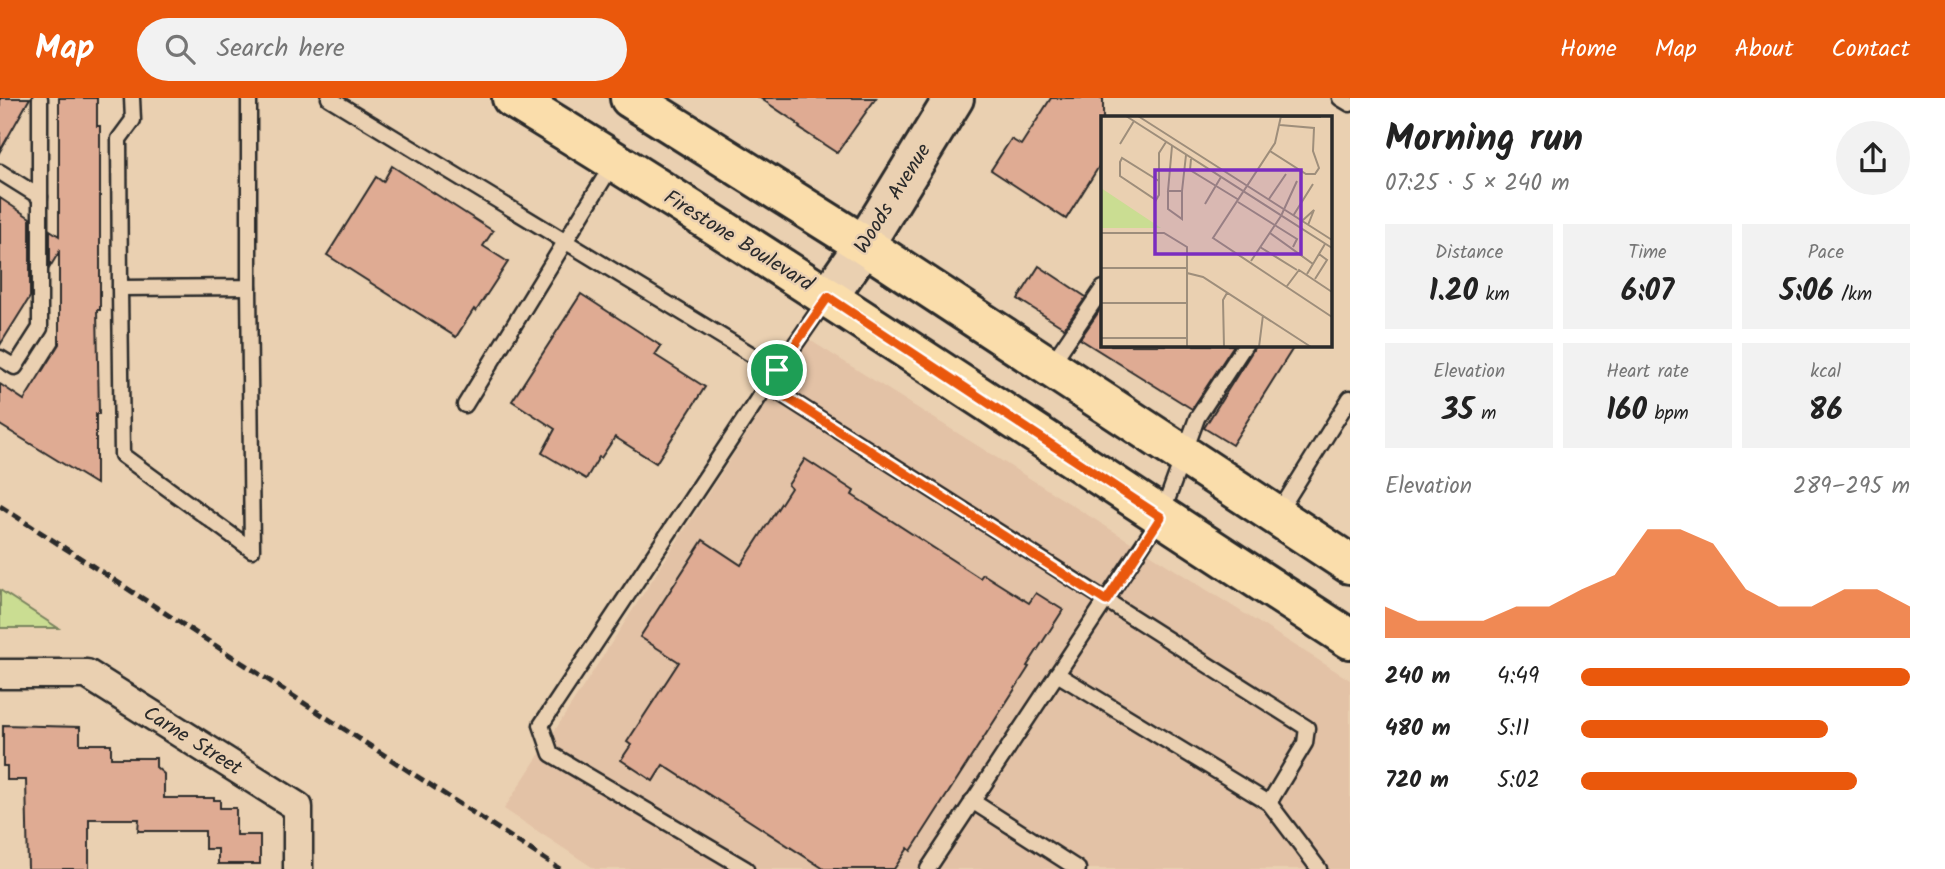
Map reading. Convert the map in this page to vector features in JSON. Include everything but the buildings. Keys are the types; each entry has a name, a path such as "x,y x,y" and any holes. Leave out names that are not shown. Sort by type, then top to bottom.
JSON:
{"main road":[{"name":"Firestone Boulevard","path":"512,98 828,297 1350,639"},
{"path":"630,98 1051,366 1184,457 1350,564"}],"street":[{"name":"Woods Avenue","path":"828,297 864,245 954,98"},
{"name":"Carne Street","path":"0,674 87,674 298,807 298,869"}],"lane":[{"path":"0,358 15,367 40,328 40,98"},
{"path":"132,98 133,120 119,139 122,455 252,550 249,98"},
{"path":"329,98 777,370"},
{"path":"1340,98 1350,104"},
{"path":"465,405 614,162"},
{"path":"0,172 40,197"},
{"path":"120,288 249,287"},
{"path":"1051,366 1101,291"},
{"path":"746,869 551,754 541,725 828,297"},
{"path":"928,869 1161,517 1197,418 1244,346"},
{"path":"767,385 1307,728 1305,743 1269,803"},
{"path":"1276,516 1350,398"},
{"path":"1057,674 1269,803 1319,869"},
{"path":"972,802 1078,869"}],"shaded area":[{"path":"808,339 1350,680 1350,869 595,869 504,809"}],"green space":[{"path":"0,590 58,628 0,628"}],"railway":[{"path":"0,506 560,869"}],"route":[{"path":"828,297 1161,517 1106,601 767,385 777,370 828,297"}]}
